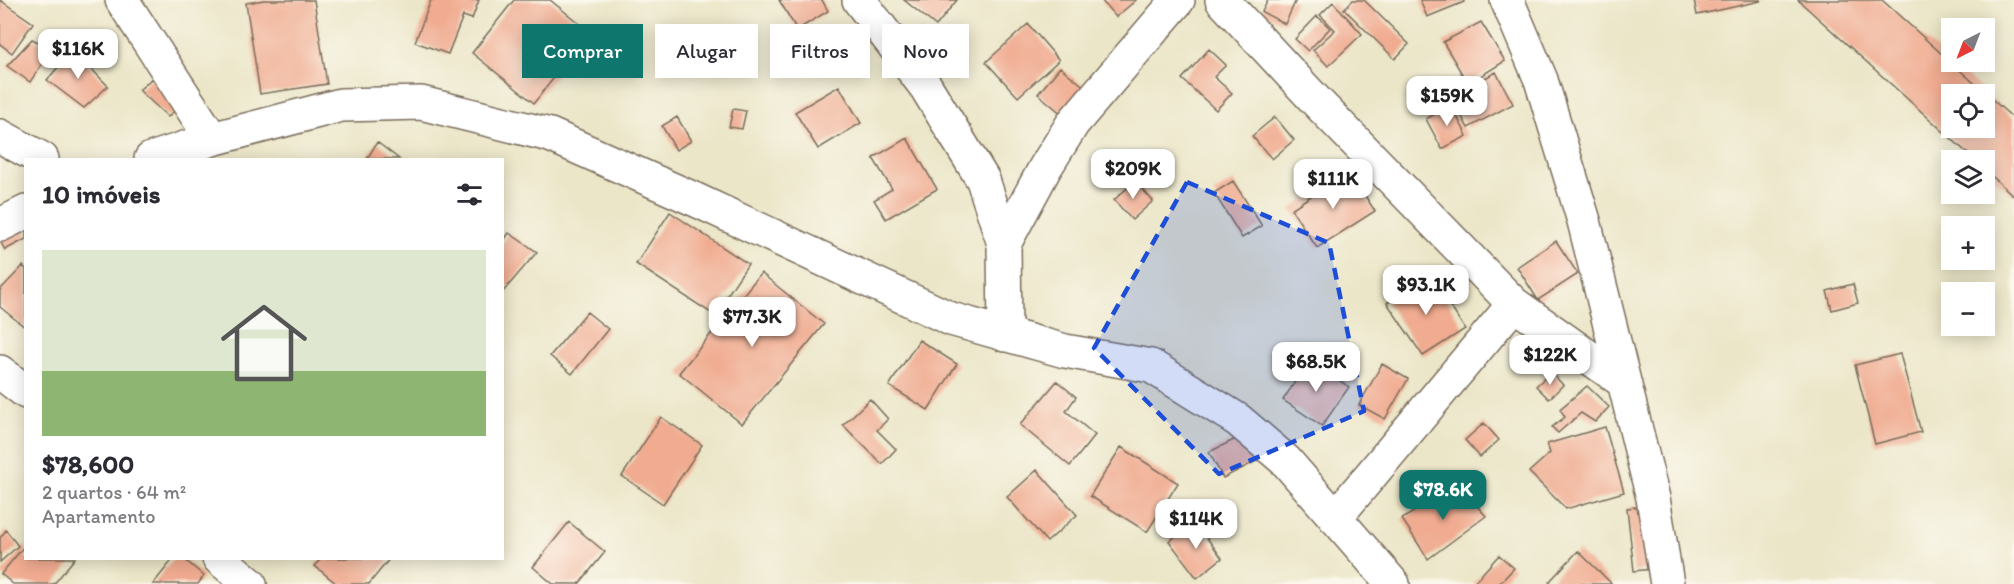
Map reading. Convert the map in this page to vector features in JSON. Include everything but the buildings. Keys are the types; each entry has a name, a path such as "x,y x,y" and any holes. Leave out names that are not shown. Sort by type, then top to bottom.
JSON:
{"street":[{"path":"122,0 212,139"},
{"path":"859,0 926,87 983,180 1004,244 1005,335"},
{"path":"1004,244 1045,168 1073,123 1178,0"},
{"path":"1222,0 1318,103 1514,304 1624,382"},
{"path":"1507,0 1541,80 1584,221 1653,498 1667,584"},
{"path":"154,158 212,139 341,105 421,103 550,135 696,200 951,320 1065,351 1151,366 1238,420 1286,461 1393,584"},
{"path":"0,136 40,158"},
{"path":"0,225 24,213"},
{"path":"1335,518 1514,304"},
{"path":"0,372 24,390"},
{"path":"221,560 250,584"}],"highlighted area":[{"path":"1187,182 1329,243 1364,411 1219,474 1094,348"}]}
